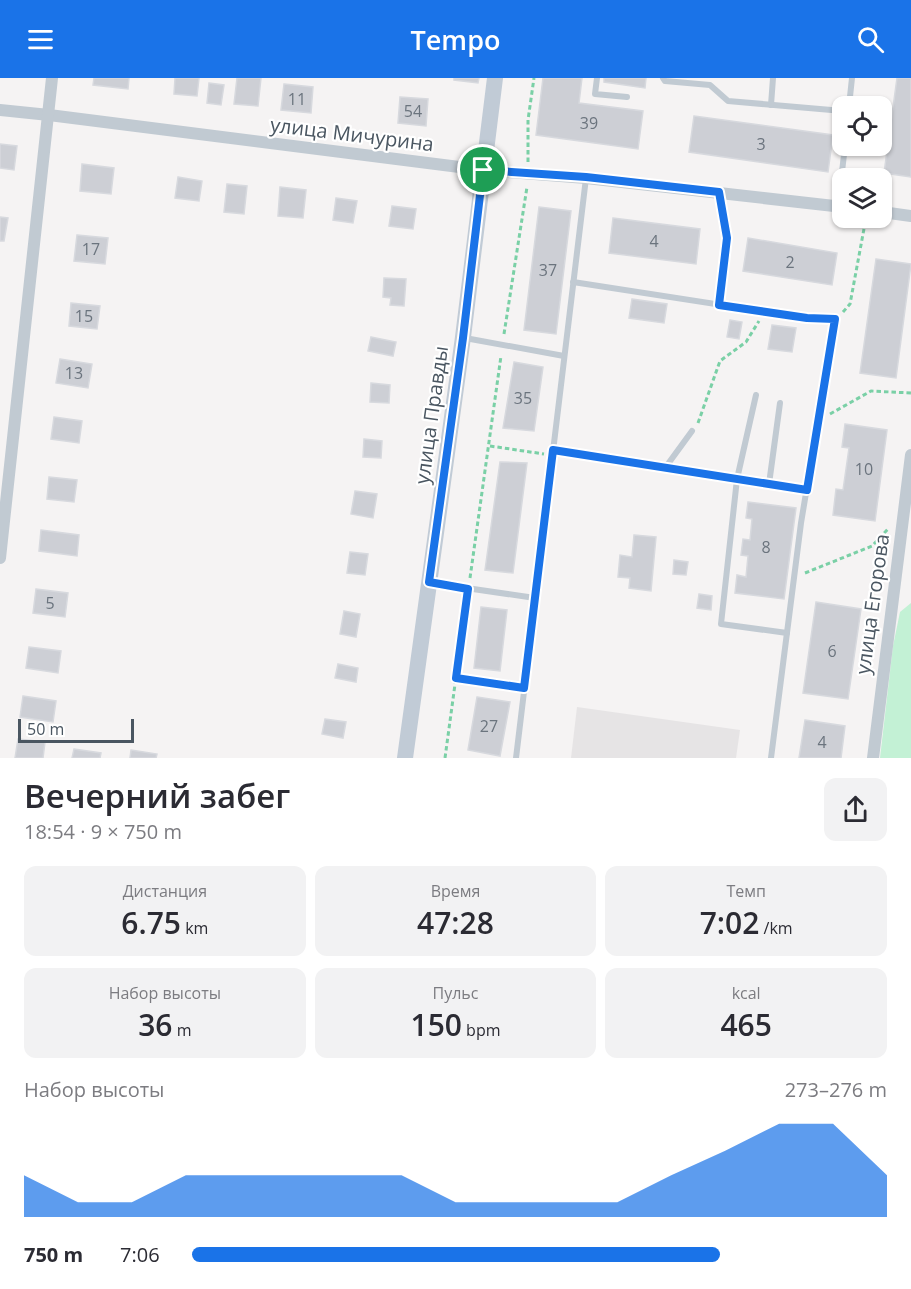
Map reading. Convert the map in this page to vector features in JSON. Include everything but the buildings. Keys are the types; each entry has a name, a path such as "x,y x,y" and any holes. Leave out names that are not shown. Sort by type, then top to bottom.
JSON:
{"street":[{"path":"0,558 52,78"},
{"name":"улица Правды","path":"405,758 463,338 495,78"},
{"name":"улица Мичурина","path":"0,110 483,170 586,177 832,206"},
{"path":"892,213 911,216"},
{"name":"улица Егорова","path":"873,758 911,455"}],"lane":[{"path":"597,78 596,94 627,97"},
{"path":"663,78 664,81 710,85 728,100 832,110"},
{"path":"771,105 773,78"},
{"path":"850,96 852,78"},
{"path":"516,758 586,177"},
{"path":"573,282 807,318 835,319 794,578 771,758"},
{"path":"463,338 564,356"},
{"path":"756,395 737,479 721,624 787,633"},
{"path":"769,484 780,403"},
{"path":"665,468 692,431"},
{"path":"553,453 807,490"},
{"path":"429,582 535,598"}],"path":[{"path":"445,758 490,446 502,344 529,174 528,120 534,78"},
{"path":"719,192 727,238 719,305"},
{"path":"835,319 850,304 864,228"},
{"path":"692,431 700,419 720,361 746,342 765,312"},
{"path":"818,421 871,391 911,393"},
{"path":"490,446 553,453"},
{"path":"794,578 872,546 903,513"},
{"path":"456,678 524,688"}],"shaded area":[{"path":"577,707 740,730 736,758 571,758"}],"green space":[{"path":"911,603 911,758 880,758 893,646 900,612"}],"route":[{"path":"483,170 586,177 719,192 727,238 719,305 807,318 835,319 807,490 553,450 524,688 456,678 468,589 429,582 463,338 483,170"}]}
